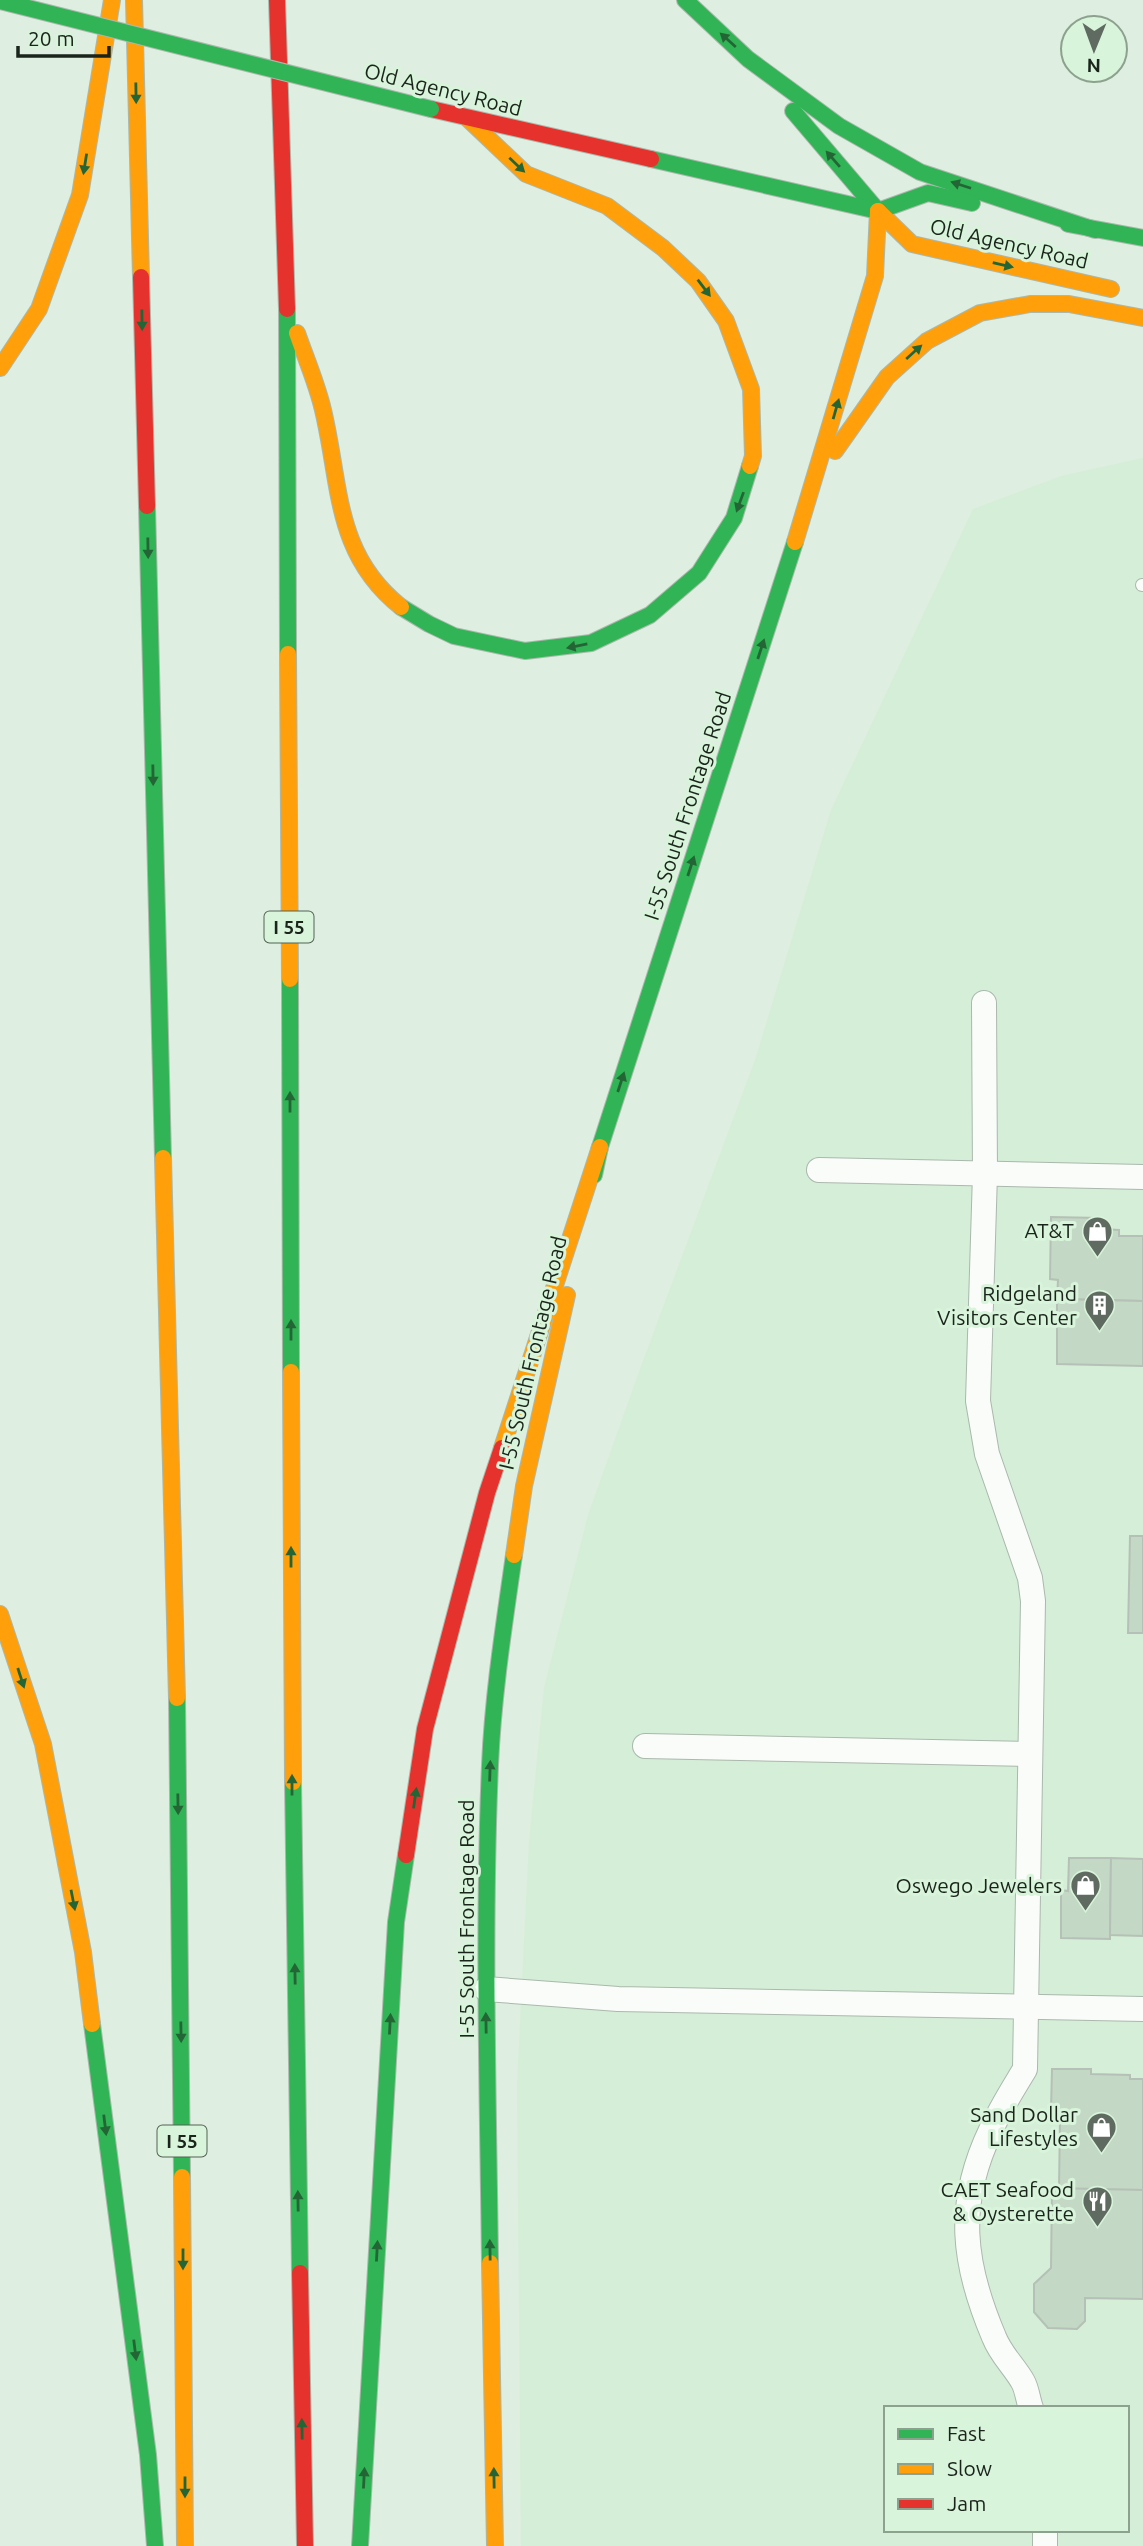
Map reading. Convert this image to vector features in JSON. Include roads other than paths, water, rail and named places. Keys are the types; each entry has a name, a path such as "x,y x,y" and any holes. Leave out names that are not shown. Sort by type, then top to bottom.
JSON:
{"main road":[{"path":"0,368 39,309 80,195 112,0"},
{"name":"I 55","path":"134,0 178,1736 186,2546"},
{"name":"I 55","path":"277,0 287,302 293,1853 305,2546"},
{"path":"685,0 748,59 878,211"},
{"name":"Old Agency Road","path":"0,1 467,118 878,211 912,244 1131,292"},
{"path":"748,59 839,127 920,172 1095,230"},
{"path":"287,302 323,409 340,506 351,543 366,571 410,615 436,629 473,643 508,651 547,651 587,644 624,630 659,611 689,586 716,553 732,524 747,483 753,447 751,391 744,358 726,321 702,284 673,254 606,206 526,174 467,118"},
{"name":"Old Agency Road","path":"878,211 928,193 1143,238"},
{"name":"I-55 South Frontage Road","path":"495,2546 486,1989 490,1764 500,1651 524,1486 600,1147 814,484 875,276 878,211"},
{"path":"814,484 853,422 887,377 927,341 980,313 1030,304 1069,304 1143,318"},
{"path":"360,2546 396,1922 425,1729 487,1493 600,1147"},
{"path":"0,1614 43,1744 83,1952 148,2455 155,2546"}],"street":[{"path":"984,1003 985,1174 978,1401 987,1454 1030,1578 1033,1601 1025,2069 991,2129 976,2165 967,2220 968,2258 978,2300 1000,2351 1024,2383 1030,2406"},
{"path":"819,1170 1143,1177"},
{"path":"645,1746 1029,1754"},
{"path":"486,1989 618,1999 1143,2009"}],"place":[{"name":"AT&T","path":"1097,1258"},
{"name":"Ridgeland Visitors Center","path":"1100,1333"},
{"name":"Oswego Jewelers","path":"1085,1913"},
{"name":"Sand Dollar Lifestyles","path":"1101,2154"},
{"name":"CAET Seafood & Oysterette","path":"1097,2229"}]}
